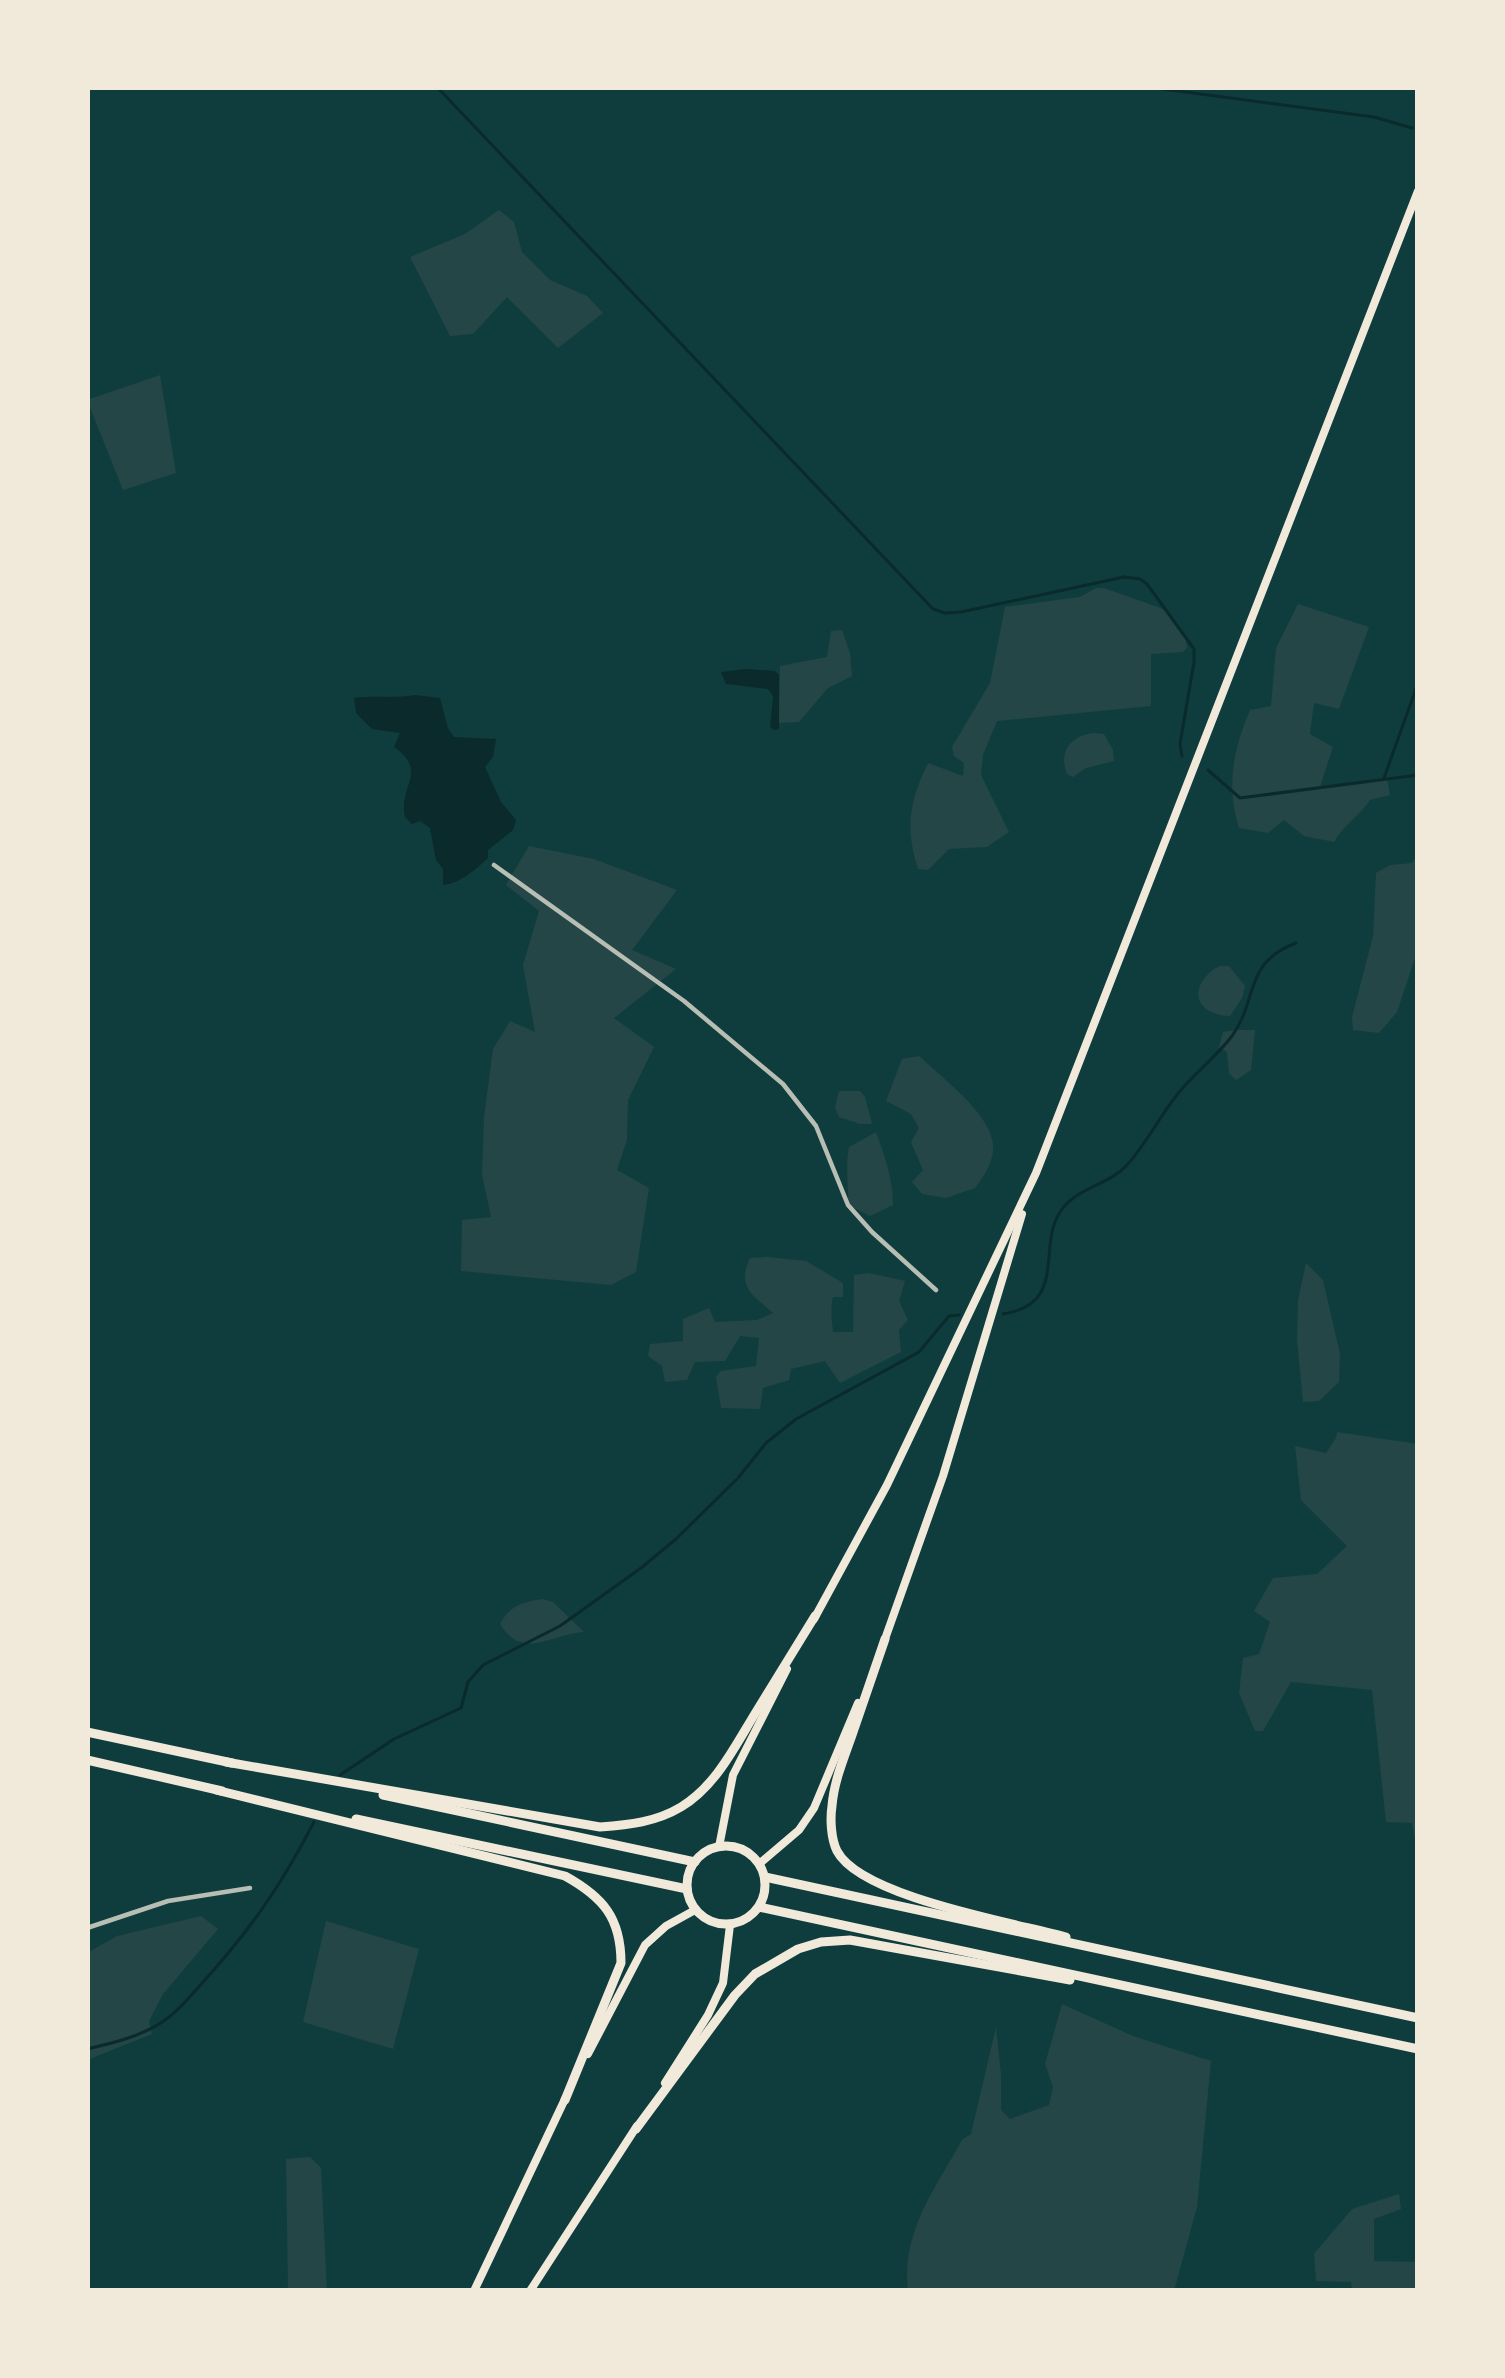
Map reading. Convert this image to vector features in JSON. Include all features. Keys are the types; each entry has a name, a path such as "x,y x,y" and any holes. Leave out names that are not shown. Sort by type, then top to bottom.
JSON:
{"highway":[{"path":"226,1762 600,1827 658,1819 701,1793 722,1767 815,1616"},
{"path":"885,1639 837,1779 832,1807 837,1851 853,1870 909,1897 1181,1968"},
{"path":"87,1732 695,1862"},
{"path":"87,1760 565,1876 586,1887 605,1904 616,1927 621,1963 565,2100"},
{"path":"217,1790 687,1889"},
{"path":"719,1847 742,1850 765,1876 759,1907 752,1916 730,1924 717,1924 695,1910 687,1889 695,1862 719,1847"},
{"path":"765,1876 1418,2018"},
{"path":"759,1907 1418,2049"},
{"path":"635,2129 754,1974 797,1949 821,1942 850,1940 890,1946 1175,1997"}],"main road":[{"path":"719,1847 733,1775 887,1485 1029,1190 1418,190"},
{"path":"759,1864 799,1830 814,1808 885,1639 943,1476 1029,1190"},
{"path":"474,2291 645,1945 695,1910"},
{"path":"530,2291 708,2015 724,1983 730,1924"}],"street":[{"path":"494,865 684,1001 783,1084 816,1126 848,1205 936,1290"},
{"path":"87,1928 168,1901 250,1888"}],"shaded area":[{"path":"499,210 514,222 522,252 550,280 587,296 603,313 558,348 507,297 473,334 450,336 410,257 465,234"},
{"path":"160,375 176,473 123,490 87,400"},
{"path":"1096,588 1163,609 1183,631 1187,648 1183,652 1151,654 1151,706 997,721 983,755 981,775 1009,832 987,847 949,849 928,870 918,869 910,828 917,790 928,763 963,776 964,763 954,756 952,747 990,683 1005,607 1080,597"},
{"path":"1298,604 1369,627 1339,709 1314,703 1310,734 1333,747 1320,787 1387,779 1390,795 1370,800 1334,842 1304,836 1284,820 1268,833 1239,828 1235,813 1232,783 1239,739 1250,710 1271,706 1276,648"},
{"path":"842,630 852,676 828,688 799,722 779,723 780,666 827,657 831,631"},
{"path":"746,669 779,675 779,729 770,727 773,696 768,689 726,684 721,672"},
{"path":"354,698 440,698 454,737 496,739 493,757 485,767 501,802 516,820 513,830 488,850 483,863 450,884 443,885 430,828 405,817 411,772 410,764 394,747 400,733 372,729 356,713"},
{"path":"1094,733 1104,734 1114,761 1086,768 1073,777 1067,774 1068,746"},
{"path":"529,846 594,859 677,890 632,950 676,969 614,1018 654,1047 628,1100 627,1140 617,1170 649,1188 636,1272 611,1285 461,1271 462,1220 491,1217 482,1175 493,1049 510,1021 535,1032 523,965 539,911 506,885"},
{"path":"1418,854 1418,949 1397,1012 1379,1033 1353,1030 1352,1017 1373,936 1376,873 1390,865 1412,863"},
{"path":"1219,966 1229,966 1245,986 1230,1016 1208,1010 1199,997 1202,981"},
{"path":"1255,1030 1251,1070 1236,1080 1229,1073 1227,1052 1219,1047 1223,1032"},
{"path":"919,1056 974,1108 993,1144 991,1162 975,1188 946,1198 922,1194 912,1182 923,1170 911,1142 919,1128 911,1114 886,1101 902,1059"},
{"path":"839,1091 860,1091 872,1124 839,1117 835,1108"},
{"path":"876,1132 893,1205 870,1216 848,1205 847,1160 849,1147"},
{"path":"750,1258 806,1261 843,1283 843,1297 833,1297 833,1332 853,1332 854,1275 869,1273 905,1281 899,1301 908,1320 899,1330 901,1352 840,1383 825,1361 791,1369 789,1380 763,1388 760,1409 721,1408 716,1377 721,1371 756,1366 759,1338 740,1336 725,1361 695,1362 687,1380 665,1382 662,1366 648,1356 650,1344 683,1341 683,1319 709,1308 715,1322 757,1320 773,1313 749,1290 745,1277"},
{"path":"1306,1263 1323,1280 1340,1354 1339,1382 1319,1401 1303,1402 1297,1340 1298,1300"},
{"path":"1337,1432 1418,1444 1418,1857 1412,1823 1386,1822 1372,1690 1291,1682 1263,1731 1255,1731 1239,1693 1243,1658 1259,1654 1270,1622 1254,1611 1273,1578 1317,1574 1347,1546 1301,1500 1295,1446 1326,1453"},
{"path":"543,1599 553,1602 584,1632 528,1643 509,1635 500,1624 518,1606"},
{"path":"201,1916 218,1929 163,1994 149,2021 152,2034 87,2060 87,1953 117,1936"},
{"path":"326,1921 419,1949 393,2049 303,2022"},
{"path":"1062,2004 1133,2036 1211,2061 1197,2207 1174,2291 908,2291 915,2230 962,2140 971,2134 996,2027 1001,2110 1010,2119 1049,2105 1053,2087 1045,2064"},
{"path":"310,2157 321,2168 327,2291 288,2291 286,2159"},
{"path":"1399,2194 1401,2209 1374,2219 1374,2261 1418,2262 1418,2291 1352,2291 1351,2282 1316,2281 1314,2254 1352,2209"}],"waterway":[{"path":"437,87 933,609 961,612 1124,577 1147,584 1194,649 1182,756"},
{"path":"1148,87 1374,117 1412,128"},
{"path":"1384,778 1418,683"},
{"path":"1208,770 1240,798 1418,775"},
{"path":"1003,1314 1023,1308 1044,1287 1054,1226 1066,1204 1127,1165 1181,1090 1232,1036 1267,961 1296,943"},
{"path":"340,1775 394,1739 461,1708 468,1682 483,1665 560,1626 641,1568 796,1419 919,1352 949,1316 959,1315"},
{"path":"87,2049 147,2030 180,2007 251,1924 314,1822"}]}
